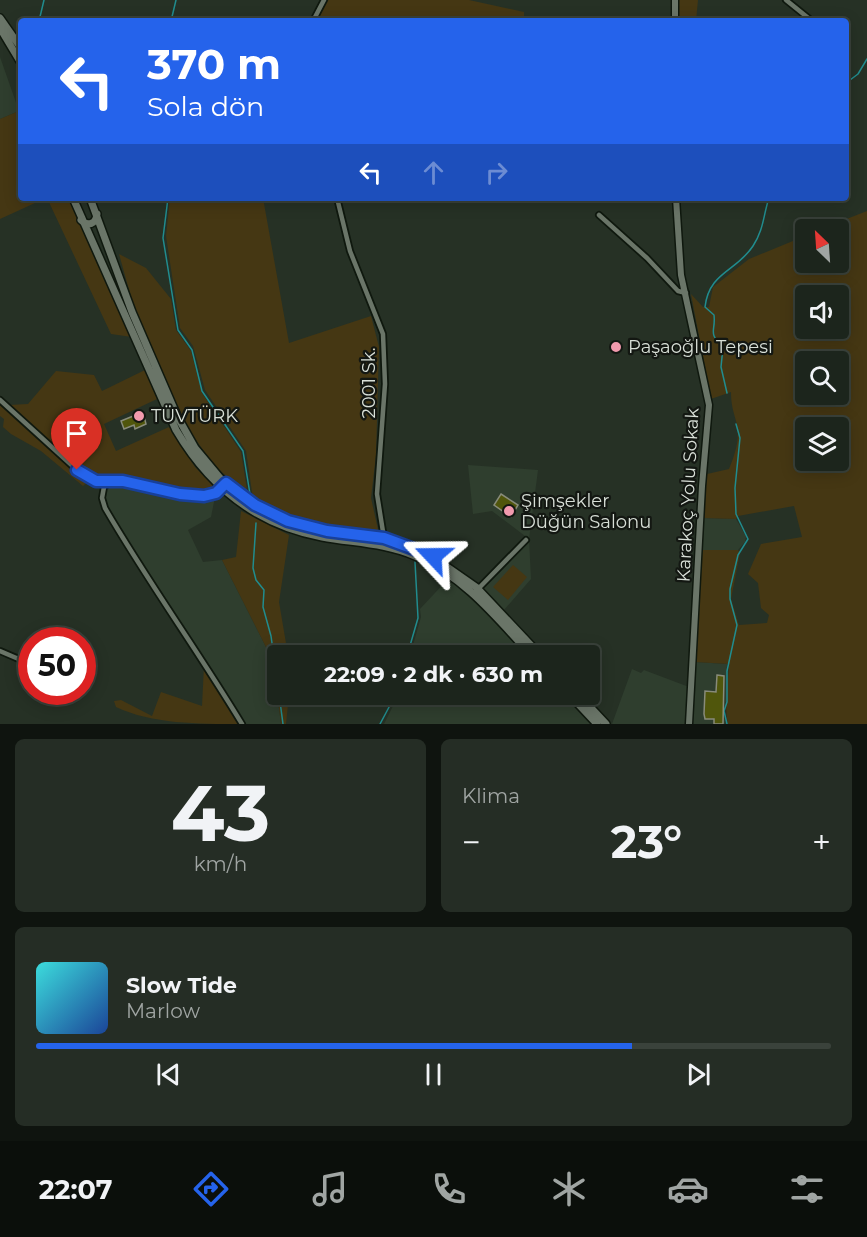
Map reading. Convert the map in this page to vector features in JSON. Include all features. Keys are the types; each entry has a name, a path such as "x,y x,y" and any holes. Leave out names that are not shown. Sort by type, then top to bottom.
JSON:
{"main road":[{"path":"0,18 18,44"},
{"path":"0,28 18,58"},
{"path":"74,201 123,306 176,430 198,464 249,509 286,527 322,537 389,546 428,562 465,586 521,645"},
{"path":"91,201 132,312 177,416 202,458 224,485 255,505 288,521 327,531 384,538 433,556 478,589 531,645"},
{"path":"80,217 85,207 96,212"},
{"path":"80,217 86,224 92,223 96,212"},
{"path":"579,705 597,724"},
{"path":"588,705 606,724"}],"street":[{"path":"315,18 324,0"},
{"path":"675,0 675,18"},
{"path":"786,0 808,18"},
{"name":"2001 Sk.","path":"338,201 350,251 383,334 385,384 377,494 384,538"},
{"name":"Karakoç Yolu Sokak","path":"676,201 679,255 709,405 701,497 689,724"},
{"path":"599,215 648,258 678,291 686,293"},
{"path":"0,400 77,470 96,481 123,481 180,494 204,496 216,493 224,485"},
{"path":"111,482 104,487 102,498 105,508 138,564 242,724"},
{"path":"478,589 526,540"},
{"path":"0,651 18,659"}],"shaded area":[{"path":"327,0 469,0 524,12 524,18 316,18"},
{"path":"678,0 698,0 696,18 678,18"},
{"path":"0,57 18,111 0,119"},
{"path":"18,111 18,201 39,201 0,219 0,119"},
{"path":"48,201 70,201 132,337 111,334"},
{"path":"170,201 264,201 289,343 371,316 379,347 376,455 371,498 379,534 299,519 253,499 246,451 205,390 193,346 180,328 166,236"},
{"path":"867,211 867,724 728,724 726,702 729,664 695,662 702,550 738,550 740,553 731,599 739,625 767,623 769,615 761,608 758,583 748,574 761,544 802,537 794,506 738,516 736,519 703,518 707,474 729,469 738,433 731,392 711,399 691,294 703,307 709,307 713,287 749,259 795,240 795,273 849,273 849,219 847,219"},
{"path":"119,254 146,268 171,299 176,330 191,351 202,393 241,452 248,496 213,464 186,426 133,304"},
{"path":"145,370 157,399 104,424 116,451 169,427 195,467 216,488 203,493 179,491 124,480 96,480 78,469 9,405 28,404 56,371 94,375 102,391"},
{"path":"0,403 43,440 61,459 90,479 83,486 41,451 11,434 3,427 4,419 0,416"},
{"path":"468,465 538,470 529,539 492,511 473,514"},
{"path":"112,483 122,483 185,498 215,497 211,517 188,530 203,562 222,560 267,649 267,705 279,705 281,724 244,724 139,563 109,510 104,497 106,488"},
{"path":"241,511 289,535 279,602 286,645 267,645 267,649 222,560 236,557"},
{"path":"703,518 736,519 746,536 745,542 738,550 702,550"},
{"path":"529,539 531,579 504,610 482,588"},
{"path":"513,565 527,577 508,600 493,587"},
{"path":"448,579 471,597 517,645 413,645 421,617 420,609"},
{"path":"695,662 727,664 726,702 723,711 726,724 692,724"},
{"path":"204,666 240,724 160,720 116,707 114,701 121,700 152,716 161,692 202,706"},
{"path":"632,669 641,673 644,670 689,687 686,724 612,724"},
{"path":"279,705 288,705 286,724 281,724"},
{"path":"394,705 572,705 590,724 384,724"}],"building":[{"name":"TÜVTÜRK","path":"143,412 146,424 135,429 134,425 124,429 121,421"},
{"name":"Şimşekler Düğün Salonu","path":"501,494 518,505 511,517 494,505"},
{"path":"717,675 724,676 723,724 714,724 714,719 705,719 704,714 705,691 716,692"}],"waterway":[{"path":"40,18 44,0"},
{"path":"172,18 176,0"},
{"path":"849,81 858,74 867,59"},
{"path":"168,201 163,238 178,330 192,350 202,391 243,451 250,494"},
{"path":"727,393 721,367 723,347 713,332 714,315 705,307 708,295 717,279 739,262 757,240 768,201"},
{"path":"727,724 724,711 727,702 727,671 737,625 730,599 730,589 738,555 748,539 736,514 735,488 740,438 736,424"},
{"path":"256,523 253,568 256,580 264,590 263,607 272,645"},
{"path":"410,645 418,618 415,562"},
{"path":"280,705 283,724"},
{"path":"380,724 390,705"}],"place":[{"name":"Paşaoğlu Tepesi","path":"616,347"},
{"name":"TÜVTÜRK","path":"139,416"},
{"name":"Şimşekler Düğün Salonu","path":"509,511"}],"route":[{"path":"77,470 96,481 123,481 180,494 204,496 216,493 226,483 255,505 288,521 327,531 384,538 433,556"}]}
